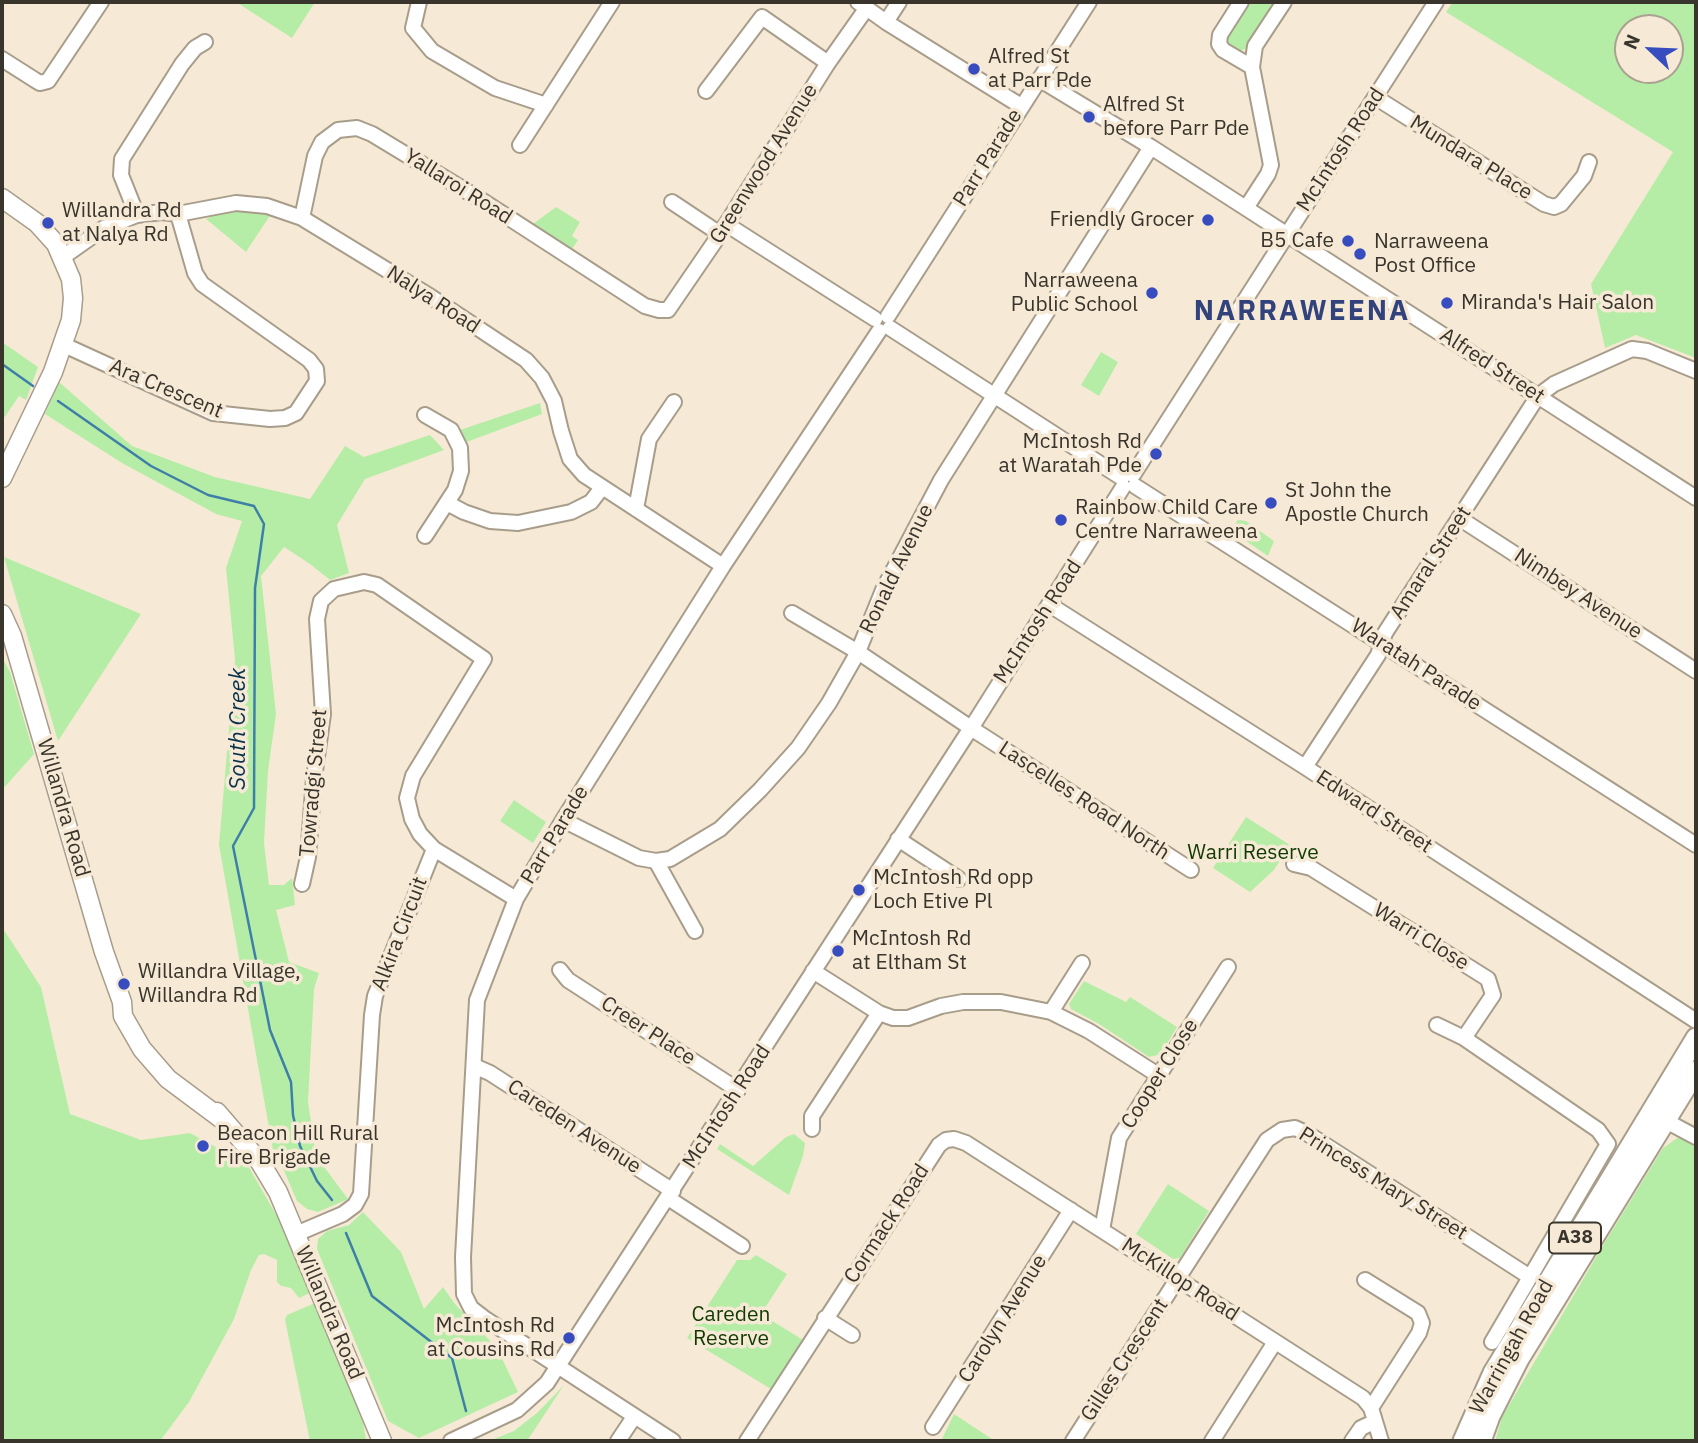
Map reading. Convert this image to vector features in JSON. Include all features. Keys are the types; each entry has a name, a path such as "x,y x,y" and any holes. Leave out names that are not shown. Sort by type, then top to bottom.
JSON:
{"highway":[{"name":"Warringah Road","path":"1463,1441 1493,1373 1594,1188 1696,1038"},
{"name":"Warringah Road","path":"1480,1441 1519,1359 1696,1071"}],"main road":[{"path":"2,198 37,223 56,244 71,279 73,298 71,320 64,345 2,478"},
{"name":"Willandra Road","path":"2,614 12,636 104,952 122,1002 123,1016 142,1049 158,1068 175,1086 223,1120 269,1176 382,1441"}],"street":[{"path":"2,59 40,83 48,81 101,2"},
{"path":"419,2 413,28 432,51 495,88 546,105"},
{"path":"520,145 612,2"},
{"path":"886,22 900,2"},
{"name":"Parr Parade","path":"673,1441 558,1368 471,1308 464,1294 463,1257 477,1000 516,899 563,820 723,566 1089,2"},
{"path":"1241,2 1220,35 1219,44 1223,50 1252,67"},
{"path":"1246,208 1268,174 1271,164 1252,67 1255,46 1284,2"},
{"name":"McIntosh Road","path":"452,1441 517,1410 537,1394 558,1368 1435,2"},
{"path":"862,5 1021,106"},
{"name":"Greenwood Avenue","path":"659,310 668,310 676,303 862,5"},
{"path":"706,91 762,17 828,63"},
{"path":"137,215 121,175 122,159 182,64 195,48 205,42"},
{"name":"Alfred Street","path":"1039,79 1151,147 1696,498"},
{"name":"Mundara Place","path":"1375,97 1544,204 1554,207 1561,204 1584,176 1589,162"},
{"name":"Yallaroi Road","path":"302,218 315,156 322,142 338,130 357,128 372,134 486,203 645,306 659,310"},
{"name":"Ronald Avenue","path":"656,861 670,859 720,829 798,748 829,703 858,652 883,590 941,480 1151,147"},
{"name":"Waratah Parade","path":"672,202 883,323 1696,845"},
{"name":"Nalya Road","path":"63,257 104,228 137,215 162,212 178,214 236,203 267,206 302,218 431,297 526,360 542,378 554,401 570,459 584,475 601,489 723,566"},
{"name":"Ara Crescent","path":"64,345 213,413 270,419 285,418 296,413 317,381 316,369 309,360 202,284 195,273 178,214"},
{"path":"1538,396 1554,384 1632,349 1647,351 1696,371"},
{"name":"Amaral Street","path":"1305,767 1378,655 1385,633 1538,396"},
{"path":"636,509 649,439 674,402"},
{"path":"425,415 451,430 460,448 461,471 455,490 425,536"},
{"path":"447,503 490,521 518,523 571,512 591,502 601,489"},
{"name":"Nimbey Avenue","path":"1459,518 1696,671"},
{"name":"Towradgi Street","path":"302,884 308,857 314,778 323,722 317,619 321,601 334,589 364,582 377,585 484,659 413,776 407,798 412,819 420,834 434,849 516,899"},
{"name":"Edward Street","path":"1050,605 1696,1021"},
{"name":"Lascelles Road North","path":"792,613 858,652 1191,870"},
{"path":"563,820 639,858 656,861 695,932"},
{"path":"898,839 958,879"},
{"name":"Alkira Circuit","path":"296,1234 343,1214 355,1205 361,1194 375,996 434,849"},
{"name":"Warri Close","path":"1294,864 1311,868 1488,979 1493,995 1464,1038"},
{"path":"1051,1012 1082,963"},
{"name":"Cooper Close","path":"1102,1230 1119,1138 1228,967"},
{"name":"Creer Place","path":"560,970 568,980 738,1090"},
{"path":"813,971 879,1013 901,1019 952,1003 1012,1003 1051,1012 1089,1031 1158,1075"},
{"path":"812,1129 812,1116 879,1013"},
{"path":"1437,1025 1464,1038"},
{"name":"Warringah Road","path":"1464,1038 1598,1130 1607,1139 1607,1149 1594,1188 1530,1277 1492,1342"},
{"name":"Careden Avenue","path":"474,1066 490,1073 671,1194 742,1246"},
{"path":"1666,1121 1696,1137"},
{"name":"Princess Mary Street","path":"1178,1278 1267,1140 1288,1128 1308,1134 1530,1277"},
{"name":"McKillop Road","path":"954,1139 966,1143 1363,1398 1373,1415"},
{"name":"Cormack Road","path":"747,1441 939,1145 954,1139"},
{"name":"Carolyn Avenue","path":"933,1427 1071,1210"},
{"name":"Gilles Crescent","path":"1073,1441 1178,1278"},
{"path":"1352,1441 1373,1415 1422,1323 1418,1313 1365,1280"},
{"path":"825,1318 852,1335"},
{"path":"1212,1441 1275,1342"},
{"path":"1373,1415 1381,1441"},
{"path":"618,1441 634,1417"}],"green space":[{"path":"236,2 315,2 292,38"},
{"path":"1249,2 1277,2 1246,49 1232,50 1227,35"},
{"path":"1453,2 1696,2 1696,358 1636,335 1605,348 1591,284 1673,152 1446,12"},
{"path":"556,207 580,222 572,236 578,240 572,249 533,224"},
{"path":"250,209 271,214 246,252 206,219 221,212"},
{"path":"2,342 38,367 26,400 19,396 2,421"},
{"path":"1101,352 1118,362 1099,396 1081,385"},
{"path":"59,382 132,446 215,477 310,499 345,446 364,457 430,435 444,450 365,479 337,525 349,573 330,580 284,547 261,576 276,714 268,771 264,843 269,885 284,885 292,878 295,905 276,910 289,962 319,973 314,989 308,1102 316,1156 348,1199 318,1212 307,1209 297,1201 282,1166 274,1156 219,845 235,659 226,568 242,521 216,514 122,463 45,414"},
{"path":"540,403 542,414 464,443 460,430"},
{"path":"1238,520 1246,521 1274,541 1268,556 1230,530"},
{"path":"4,557 141,614 58,741"},
{"path":"2,657 10,672 34,754 2,790"},
{"path":"514,800 546,822 533,843 500,821"},
{"name":"Warri Reserve","path":"1246,817 1290,845 1274,870 1250,892 1213,868"},
{"path":"2,927 41,987 70,1114 141,1140 190,1133 247,1164 286,1232 310,1293 299,1298 291,1288 281,1286 277,1282 277,1260 264,1254 259,1255 234,1319 189,1402 160,1441 2,1441"},
{"path":"1084,981 1126,1002 1130,997 1177,1027 1161,1054 1149,1057 1071,1009 1069,1004"},
{"path":"794,1134 805,1143 789,1195 717,1149 720,1144 753,1166 786,1137"},
{"path":"1680,1136 1696,1146 1696,1441 1495,1441 1502,1417 1605,1242 1663,1148"},
{"path":"1168,1184 1209,1211 1180,1258 1173,1259 1136,1234"},
{"path":"363,1212 401,1252 424,1309 443,1287 455,1304 497,1348 518,1392 419,1438 388,1421 317,1249 318,1239 327,1231 349,1225"},
{"name":"Careden Reserve","path":"756,1255 787,1274 761,1314 803,1340 771,1389 687,1338 737,1260 750,1260"},
{"path":"315,1303 363,1421 366,1441 310,1441 285,1320 287,1315"},
{"path":"564,1385 527,1441 489,1441 514,1431 537,1413"},
{"path":"954,1414 995,1441 941,1441"}],"waterway":[{"name":"South Creek","path":"2,364 33,386"},
{"name":"South Creek","path":"58,401 151,466 208,495 254,506 264,524 255,588 254,808 233,846 270,1030 291,1082 293,1115 300,1146 317,1181 332,1200"},
{"name":"South Creek","path":"346,1233 372,1296 452,1358 466,1411"}],"place":[{"name":"Alfred St at Parr Pde","path":"974,69"},
{"name":"Alfred St before Parr Pde","path":"1089,117"},
{"name":"Friendly Grocer","path":"1208,220"},
{"name":"Willandra Rd at Nalya Rd","path":"48,223"},
{"name":"B5 Cafe","path":"1348,241"},
{"name":"Narraweena Post Office","path":"1360,254"},
{"name":"Narraweena Public School","path":"1152,293"},
{"name":"Miranda's Hair Salon","path":"1447,303"},
{"name":"McIntosh Rd at Waratah Pde","path":"1156,454"},
{"name":"St John the Apostle Church","path":"1271,503"},
{"name":"Rainbow Child Care Centre Narraweena","path":"1061,520"},
{"name":"McIntosh Rd opp Loch Etive Pl","path":"859,890"},
{"name":"McIntosh Rd at Eltham St","path":"838,951"},
{"name":"Willandra Village, Willandra Rd","path":"124,984"},
{"name":"Beacon Hill Rural Fire Brigade","path":"203,1146"},
{"name":"McIntosh Rd at Cousins Rd","path":"569,1338"}],"district":[{"name":"NARRAWEENA","path":"1302,312"}]}
